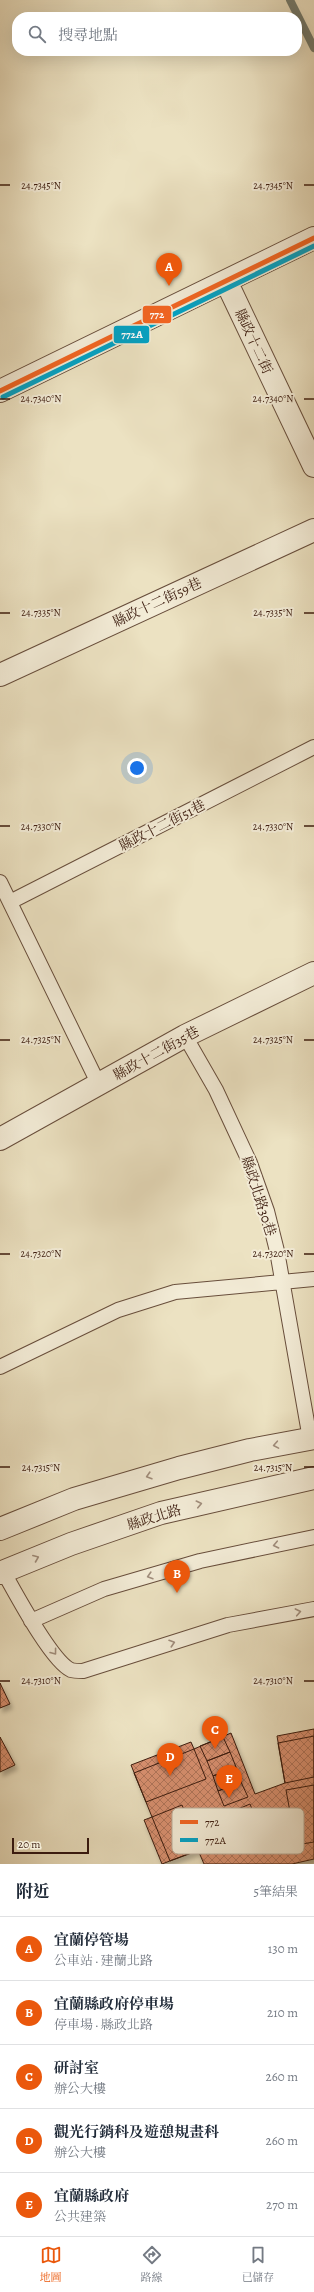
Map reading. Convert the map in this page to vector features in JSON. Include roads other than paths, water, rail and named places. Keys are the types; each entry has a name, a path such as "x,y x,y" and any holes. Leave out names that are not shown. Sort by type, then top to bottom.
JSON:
{"street":[{"path":"0,391 314,238"},
{"name":"縣政十二街","path":"226,281 314,466"},
{"name":"縣政十二街59巷","path":"0,675 314,530"},
{"name":"縣政十二街35巷","path":"0,1139 185,1036 314,973"},
{"path":"0,1529 74,1499 179,1468 250,1450 312,1439"},
{"name":"縣政北路","path":"1,1570 161,1513 314,1478"}],"lane":[{"name":"縣政十二街51巷","path":"10,902 314,747"},
{"path":"0,882 99,1085"},
{"name":"縣政北路30巷","path":"185,1036 216,1090 250,1163 267,1211 312,1439"},
{"path":"0,1366 118,1310 152,1298 175,1292 314,1279"},
{"path":"31,1621 104,1589 200,1561 314,1537"},
{"path":"1,1570 31,1621 61,1661 71,1670 83,1671 228,1625 314,1609"}],"waterway":[{"path":"290,0 296,12"},
{"path":"302,24 314,48"}],"place":[{"name":"宜蘭停管場","path":"169,286"},
{"name":"宜蘭縣政府停車場","path":"177,1593"},
{"name":"研討室","path":"215,1749"},
{"name":"觀光行銷科及遊憩規畫科","path":"170,1776"},
{"name":"宜蘭縣政府","path":"229,1798"}]}
